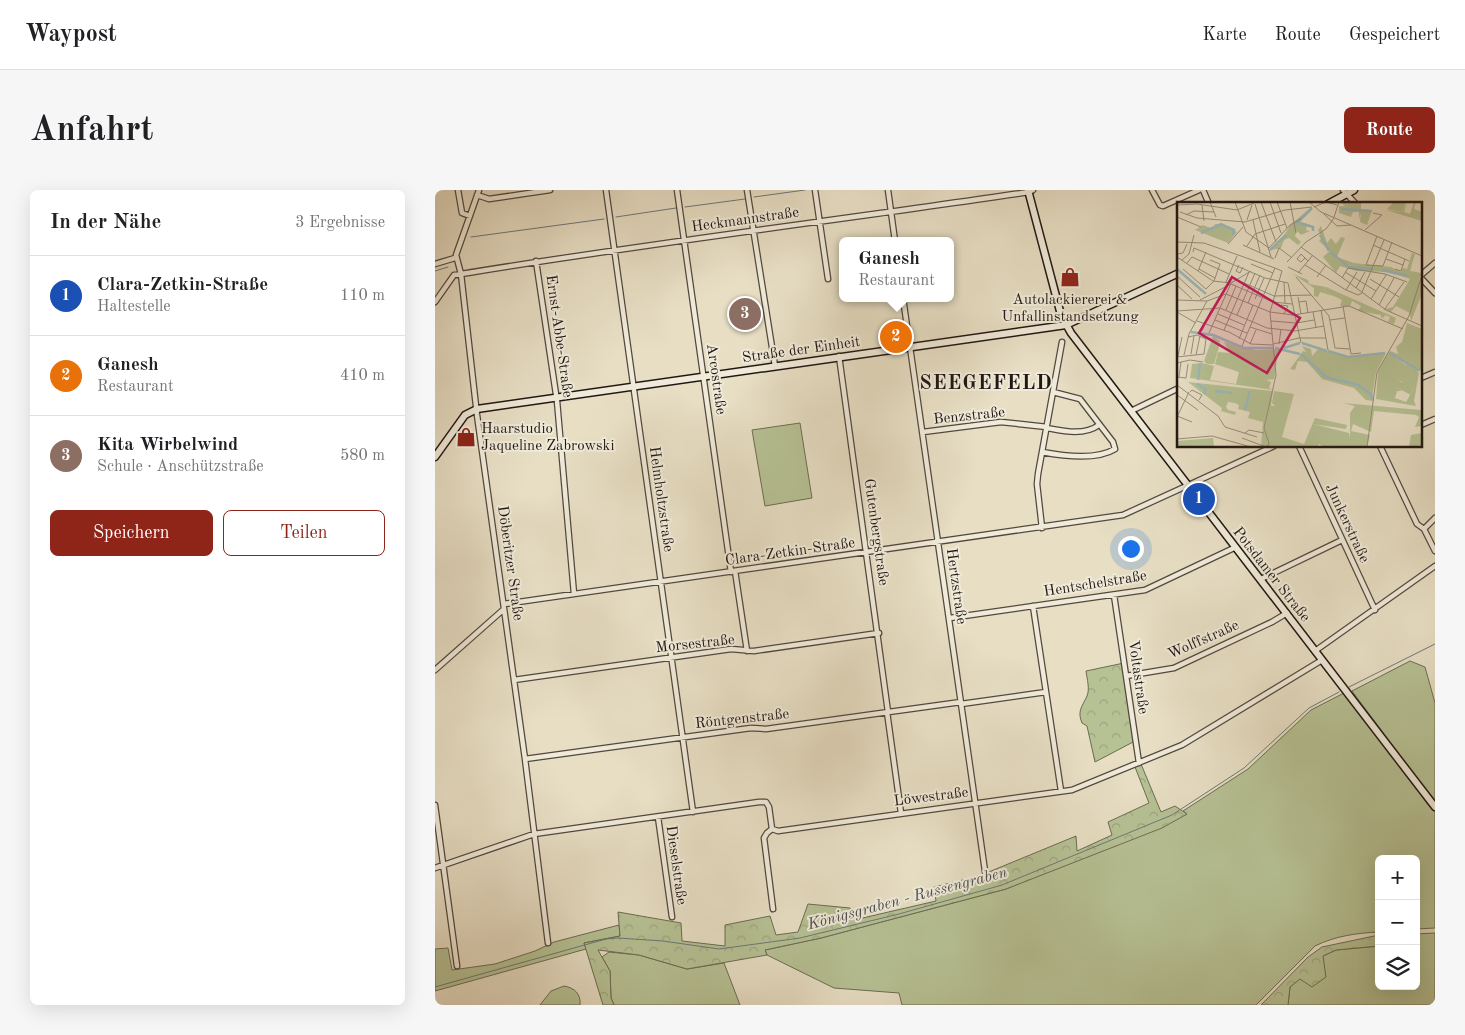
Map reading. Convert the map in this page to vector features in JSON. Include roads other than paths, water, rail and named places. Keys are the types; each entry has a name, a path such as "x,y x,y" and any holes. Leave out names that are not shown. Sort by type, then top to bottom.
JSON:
{"street":[{"path":"458,190 461,213 470,216"},
{"path":"435,264 455,258 479,190"},
{"path":"477,196 489,199 550,190"},
{"name":"Helmholtzstraße","path":"606,190 693,812"},
{"name":"Arcostraße","path":"677,190 733,572 747,651"},
{"path":"747,190 775,366"},
{"path":"815,190 828,279"},
{"path":"888,190 894,237"},
{"path":"1152,190 1160,205 1163,206 1201,190 1208,202"},
{"path":"1331,202 1345,192 1354,190"},
{"name":"Heckmannstraße","path":"461,274 614,250 1030,191"},
{"name":"Potsdamer Straße","path":"1030,191 1057,303 1065,325 1435,807"},
{"path":"1345,192 1354,202"},
{"name":"Döberitzer Straße","path":"455,258 461,274 477,409 548,943"},
{"name":"Ernst-Abbe-Straße","path":"536,262 555,397 574,594"},
{"path":"1423,274 1435,263"},
{"path":"435,302 453,275 461,274"},
{"name":"Straße der Einheit","path":"477,409 1065,325 1177,274"},
{"path":"1423,278 1435,293"},
{"name":"Hertzstraße","path":"904,302 986,878"},
{"path":"1042,528 1037,484 1062,342"},
{"name":"Gutenbergstraße","path":"839,356 879,633 901,813"},
{"path":"1423,377 1435,372"},
{"path":"1131,411 1177,389"},
{"path":"1042,452 1070,457 1109,452 1115,448 1115,445 1080,399 1053,392"},
{"path":"435,457 465,414 477,409"},
{"path":"1423,424 1435,419"},
{"name":"Benzstraße","path":"923,432 1001,422 1070,432 1094,429 1099,425"},
{"name":"Clara-Zetkin-Straße","path":"504,606 574,594 1123,516 1270,448"},
{"name":"Junkerstraße","path":"1300,448 1375,610"},
{"path":"1381,448 1417,524 1424,529 1435,552"},
{"path":"1424,529 1435,518"},
{"path":"1261,579 1342,540"},
{"name":"Hentschelstraße","path":"949,618 1114,595 1153,587 1236,547"},
{"path":"1315,651 1435,566"},
{"name":"Voltastraße","path":"1114,595 1139,763"},
{"path":"435,670 504,606"},
{"path":"1033,606 1061,791"},
{"name":"Wolffstraße","path":"1126,676 1174,668 1287,614"},
{"name":"Morsestraße","path":"514,680 731,649 754,651 879,633"},
{"name":"Löwestraße","path":"772,829 778,831 1072,790 1182,746 1322,660"},
{"name":"Röntgenstraße","path":"525,759 751,728 766,729 1046,692"},
{"path":"435,868 534,834 766,802 769,807 772,829 764,838 773,909"},
{"path":"435,805 457,966"},
{"name":"Dieselstraße","path":"657,817 672,917"}],"waterway":[{"path":"754,197 805,190"},
{"path":"685,207 745,199"},
{"path":"616,217 676,208"},
{"path":"471,237 604,219"},
{"path":"435,271 448,267"},
{"path":"1349,687 1435,644"},
{"name":"Königsgraben - Russengraben","path":"435,987 606,939 663,941 719,949 800,938 899,914 1002,885 1172,815 1244,768 1309,708 1339,692"}],"place":[{"name":"Autolackiererei & Unfallinstandsetzung","path":"1070,277"},
{"name":"Kita Wirbelwind","path":"745,314"},
{"name":"Ganesh","path":"896,337"},
{"name":"Haarstudio Jaqueline Zabrowski","path":"466,437"},
{"name":"Clara-Zetkin-Straße","path":"1199,499"}],"district":[{"name":"SEEGEFELD","path":"986,382"}]}
